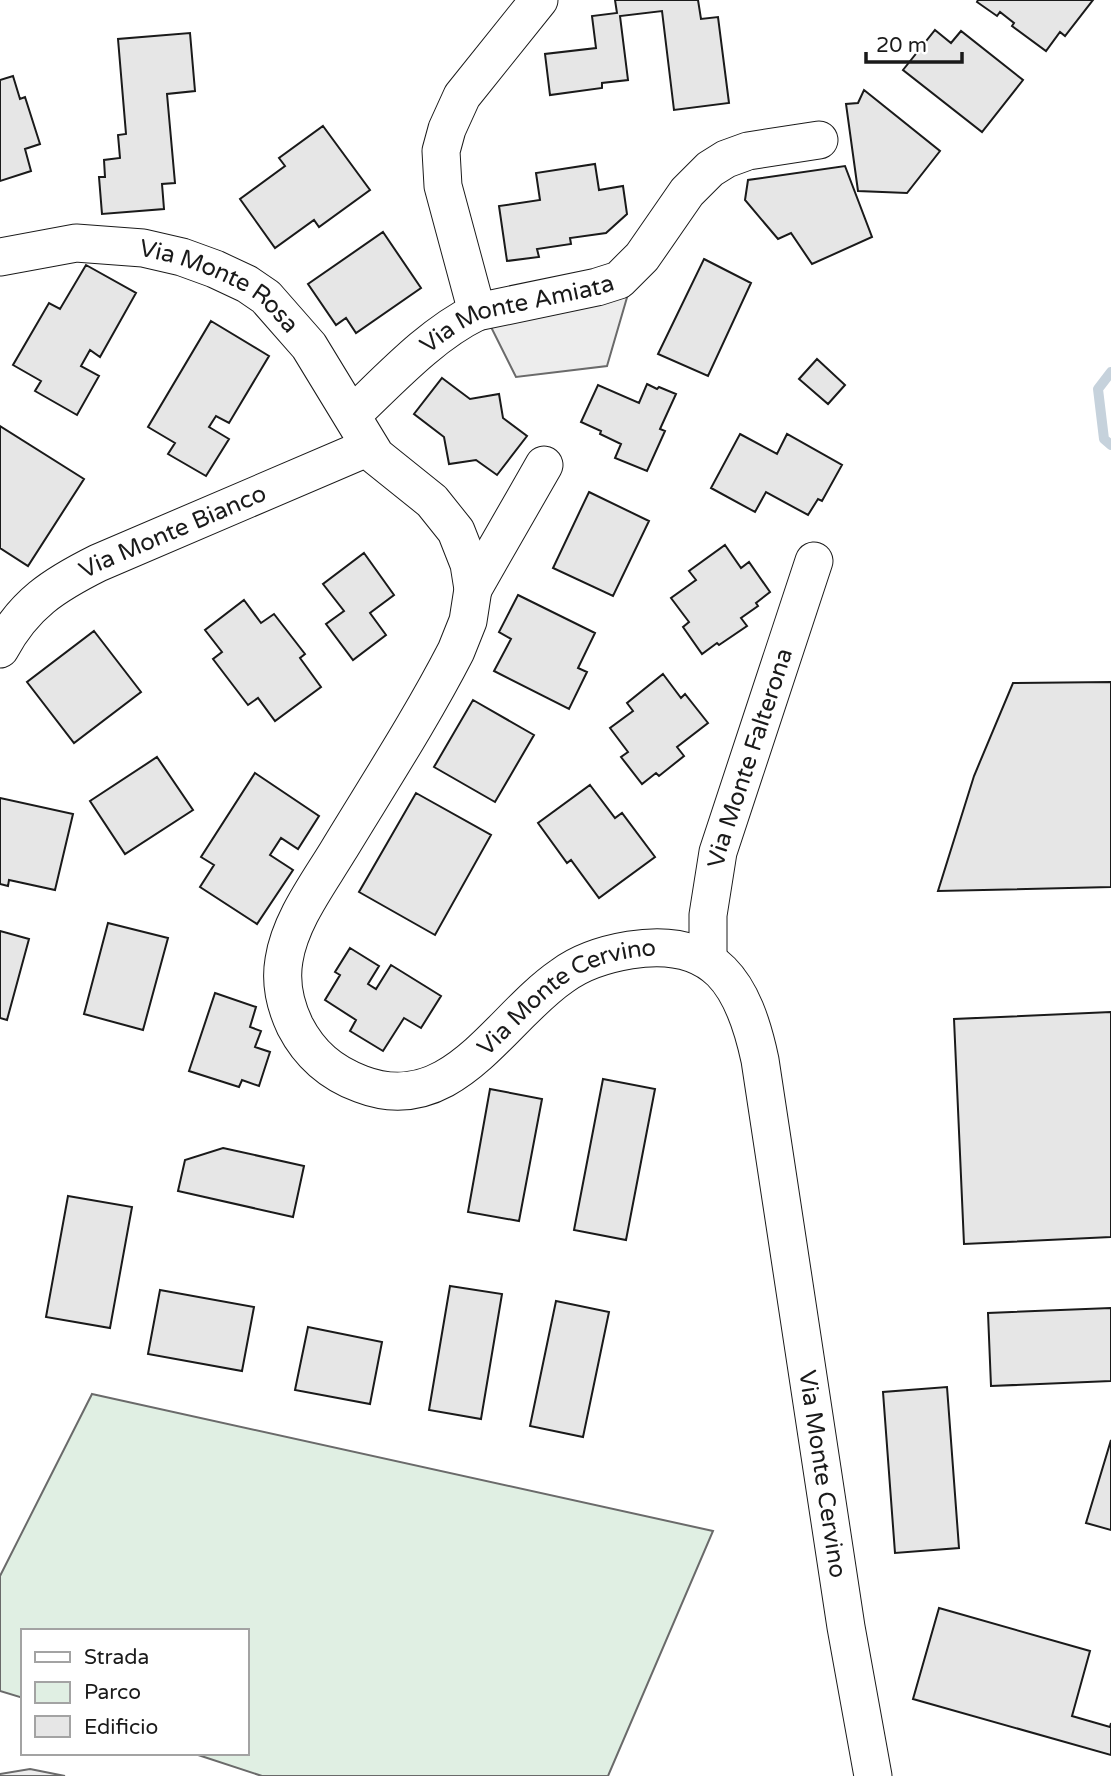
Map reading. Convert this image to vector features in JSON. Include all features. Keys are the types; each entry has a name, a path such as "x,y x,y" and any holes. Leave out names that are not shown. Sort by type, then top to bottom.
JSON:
{"street":[{"path":"477,312 443,186 441,151 447,129 462,96 538,0"},
{"name":"Via Monte Amiata","path":"352,415 442,334 477,312 619,280 642,257 687,192 710,169 726,159 748,151 819,140"},
{"name":"Via Monte Rosa","path":"0,257 63,244 93,244 162,251 215,269 247,284 266,297 309,346 369,447"},
{"name":"Via Monte Cervino","path":"369,447 384,464 432,501 449,521 465,551 473,589 468,621 456,651 310,898 288,944 284,958 283,988 289,1013 313,1055 325,1065 350,1080 381,1090 406,1091 434,1084 463,1066 562,975 613,953 653,948 687,951 708,960 728,978 751,1024 760,1060 846,1627 873,1776"},
{"name":"Via Monte Bianco","path":"0,649 20,617 60,583 98,563 369,447"},
{"path":"473,589 544,465"},
{"name":"Via Monte Falterona","path":"708,960 708,915 718,852 814,561"}],"green space":[{"path":"92,1394 713,1531 608,1776 262,1776 198,1755 248,1755 248,1629 21,1629 21,1697 0,1691 0,1576"}],"shaded area":[{"path":"628,294 607,366 516,377 490,325"},
{"path":"30,1769 65,1776 0,1776"}],"building":[{"path":"615,0 698,0 701,19 718,17 729,103 674,110 662,11 620,16 628,80 602,83 602,88 550,95 545,54 596,48 592,16 617,13"},
{"path":"1093,0 1065,36 1060,32 1046,51 1012,26 1014,23 1000,12 997,16 977,2"},
{"path":"935,30 951,43 961,31 1023,80 982,132 903,70"},
{"path":"190,33 195,91 167,94 175,183 162,184 164,209 102,214 99,177 105,177 104,160 120,158 118,135 126,134 118,39"},
{"path":"13,76 20,99 25,97 40,144 25,149 31,171 0,181 0,80"},
{"path":"864,90 940,151 907,193 858,191 846,104 858,103"},
{"path":"323,126 370,190 319,227 314,220 275,248 240,199 285,166 279,158"},
{"path":"595,164 599,190 623,186 627,214 606,233 570,238 571,244 537,249 539,257 507,261 499,206 540,200 536,173"},
{"path":"845,166 872,237 812,264 791,233 778,239 745,200 748,180"},
{"path":"383,232 421,288 356,333 346,318 336,325 308,284"},
{"path":"704,259 751,283 708,376 658,354"},
{"path":"86,265 136,293 100,357 90,350 81,366 99,376 77,415 35,391 41,381 13,365 49,303 60,309"},
{"path":"211,321 269,356 229,423 216,416 209,427 229,439 206,476 168,454 175,443 148,427"},
{"path":"817,359 845,385 828,404 799,379"},
{"path":"442,378 470,399 499,394 503,418 527,436 497,475 476,460 449,464 444,437 414,414"},
{"path":"647,384 676,394 660,429 665,431 647,471 615,458 621,444 581,422 598,385 639,403"},
{"path":"0,426 84,479 28,566 0,548"},
{"path":"740,434 777,454 787,434 842,465 822,501 818,499 808,515 766,492 755,512 711,488"},
{"path":"589,492 649,521 613,596 553,568"},
{"path":"725,545 741,568 749,562 770,592 756,603 758,606 741,618 747,626 702,654 683,627 689,622 671,598 696,580 689,571"},
{"path":"364,553 394,595 370,613 386,635 353,660 326,624 344,611 323,584"},
{"path":"518,595 595,633 578,668 587,672 569,709 494,671 511,639 499,632"},
{"path":"244,600 261,623 274,614 305,654 300,658 321,687 275,721 258,698 248,705 213,659 222,652 205,630"},
{"path":"94,631 141,692 74,743 27,682"},
{"path":"663,674 681,698 685,694 708,723 677,747 684,756 659,776 656,773 642,784 621,757 628,752 610,728 633,711 627,703"},
{"path":"1111,682 1111,887 938,891 974,776 1013,683"},
{"path":"473,700 534,735 495,802 434,767"},
{"path":"157,757 193,810 125,854 90,801"},
{"path":"255,773 319,816 298,849 281,838 270,855 293,870 257,924 200,887 214,865 201,857"},
{"path":"590,785 615,818 622,813 655,857 599,898 571,860 567,863 538,823"},
{"path":"416,793 491,835 435,935 359,892"},
{"path":"0,798 73,814 55,890 9,880 8,886 0,884"},
{"path":"108,923 168,938 143,1030 84,1014"},
{"path":"0,931 29,939 7,1020 0,1018"},
{"path":"350,948 379,966 368,984 376,989 391,965 441,996 421,1028 404,1018 383,1051 350,1031 356,1020 325,1000 340,975 335,972"},
{"path":"215,993 256,1007 250,1027 261,1031 255,1047 270,1052 259,1086 242,1080 239,1087 189,1071"},
{"path":"1111,1012 1111,1237 964,1244 954,1019"},
{"path":"603,1079 655,1089 626,1240 574,1230"},
{"path":"490,1089 542,1099 519,1221 468,1212"},
{"path":"223,1148 304,1166 293,1217 178,1191 185,1160"},
{"path":"68,1196 132,1207 110,1328 46,1317"},
{"path":"450,1286 502,1294 481,1419 429,1410"},
{"path":"160,1290 254,1307 242,1371 148,1354"},
{"path":"556,1301 609,1312 583,1437 530,1426"},
{"path":"1111,1308 1111,1381 991,1386 988,1313"},
{"path":"308,1327 382,1342 370,1404 295,1390"},
{"path":"947,1387 959,1548 895,1553 883,1392"},
{"path":"1111,1440 1111,1530 1086,1523"},
{"path":"939,1608 1090,1651 1072,1716 1110,1727 1111,1723 1111,1755 913,1699"}],"waterway":[{"path":"1111,372 1098,389 1104,439 1111,445"}]}
